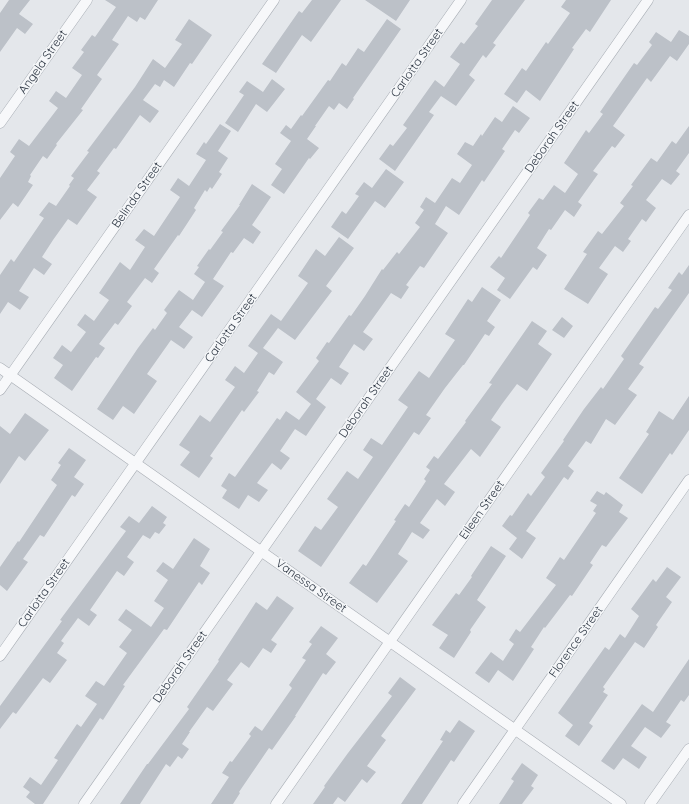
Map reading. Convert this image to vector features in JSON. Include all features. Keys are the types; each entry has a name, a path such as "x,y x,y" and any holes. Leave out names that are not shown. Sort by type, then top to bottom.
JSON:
{"street":[{"name":"Angela Street","path":"0,123 86,0"},
{"name":"Belinda Street","path":"0,390 274,0"},
{"name":"Carlotta Street","path":"0,656 461,0"},
{"name":"Deborah Street","path":"84,804 648,0"},
{"name":"Eileen Street","path":"276,804 689,215"},
{"name":"Vanessa Street","path":"0,368 621,804"},
{"name":"Florence Street","path":"463,804 689,480"},
{"path":"650,804 689,749"}],"building":[{"path":"9,0 30,0 19,14 33,24 25,34 17,28 0,52 0,13"},
{"path":"105,0 158,0 145,20 140,17 137,22 128,16 112,40 119,44 97,75 102,79 81,109 83,110 56,144 57,145 47,159 43,156 30,175 31,176 28,182 33,185 18,207 13,203 0,220 0,178 15,156 10,152 19,139 29,146 58,108 49,101 56,91 66,98 82,75 72,68 84,52 81,50 92,35 95,37 116,7"},
{"path":"312,0 341,0 311,42 302,35 276,73 262,64 299,11 302,13"},
{"path":"365,0 410,0 396,21"},
{"path":"492,0 525,0 493,43 496,45 486,58 483,55 469,75 475,80 456,106 441,96 429,112 434,115 395,171 379,159 390,144 393,146 407,128 403,125 435,80 444,87 460,64 450,57 461,42 464,44 478,26 475,24"},
{"path":"566,0 611,0 590,32 586,29 572,48 574,49 540,101 526,90 517,103 504,94 522,68 526,71 546,42 548,44 570,13 561,7"},
{"path":"189,19 212,35 192,64 190,63 174,87 164,80 160,87 155,84 143,100 159,111 150,123 140,115 116,149 114,148 97,171 100,173 87,190 97,197 77,225 68,219 53,240 42,257 52,264 44,275 34,268 19,291 29,297 20,310 8,302 0,314 0,275 11,259 14,262 44,218 39,215 49,202 56,206 70,186 69,185 74,178 71,176 89,152 87,151 135,87 153,59 165,68 182,44 175,40"},
{"path":"387,19 401,29 347,109 339,103 334,110 329,106 307,139 319,148 310,159 309,158 284,194 271,185 282,169 275,164 291,141 280,133 286,125 291,129 328,80 330,81 342,63 346,66 358,48 364,52"},
{"path":"679,30 689,36 689,44 677,61 670,56 651,82 647,78 613,126 625,135 615,148 612,146 593,171 598,174 578,202 582,205 574,217 565,210 551,230 549,229 537,248 547,255 537,270 533,267 510,299 497,290 505,278 490,267 499,256 501,258 530,215 528,213 539,198 543,200 554,185 565,193 578,174 564,163 586,130 589,133 603,114 600,112 634,63 637,65 652,45 649,42 656,32 671,42"},
{"path":"272,79 285,89 267,112 256,104 238,132 225,123 244,95 239,92 247,81 263,92"},
{"path":"513,106 530,118 519,133 515,130 502,149 505,151 484,182 482,180 459,215 446,206 435,224 448,233 424,268 420,266 406,285 409,287 401,299 391,293 363,332 373,339 364,351 354,344 339,367 349,373 341,385 331,378 316,399 326,407 306,436 295,429 280,451 290,458 281,470 272,463 257,483 268,490 259,502 248,495 239,509 222,498 227,490 221,486 229,473 235,477 277,418 280,420 286,411 299,420 311,404 296,392 319,361 316,358 327,342 329,343 349,315 351,316 382,269 383,270 397,252 399,254 420,227 415,223 424,210 420,207 426,197 435,203 452,178 460,183 472,165 457,154 465,142 473,146 495,117 502,122"},
{"path":"220,124 231,131 218,151 228,158 219,172 222,174 212,189 210,187 207,192 205,190 194,208 196,210 179,236 178,235 154,269 159,273 152,283 145,278 127,302 132,306 118,325 115,323 99,344 105,348 98,358 96,357 72,391 54,378 63,365 53,358 62,345 71,352 86,332 77,325 85,314 94,321 109,300 99,293 120,262 130,270 145,247 135,240 144,229 154,236 180,197 170,190 178,178 189,186 206,160 196,154 204,142 206,144"},
{"path":"689,126 689,153 676,171 680,174 671,185 662,179 646,200 656,208 646,222 642,219 628,239 631,241 623,252 615,246 599,268 608,274 588,304 564,289 587,254 583,252 598,231 602,234 624,206 620,203 651,158 657,162 672,141 676,144"},
{"path":"386,169 404,182 385,208 375,201 348,239 331,227 342,211 346,214 359,196 355,194 364,182 372,188"},
{"path":"252,184 271,197 252,225 261,232 253,244 244,238 233,253 231,252 213,279 224,286 202,317 192,310 179,327 193,337 184,349 171,340 147,374 157,381 134,414 123,406 113,420 97,409 138,348 153,328 155,330 167,313 164,310 179,290 193,300 205,282 194,274 199,267 197,266 223,232 221,231 240,205"},
{"path":"339,237 354,248 326,286 332,291 295,340 278,328 263,348 283,362 274,375 269,372 257,391 259,392 244,412 242,410 210,456 213,458 199,478 180,465 190,452 179,445 200,415 210,422 235,387 225,380 235,366 244,373 258,353 248,346 271,314 281,321 308,283 298,276 316,249 325,256"},
{"path":"689,265 689,293 639,364 644,367 628,389 637,395 615,425 606,419 591,444 586,441 568,466 574,471 568,480 564,477 526,531 536,538 522,559 509,549 517,538 502,526 510,515 512,516 528,493 531,496 545,477 541,473 564,441 563,440 584,409 601,387 603,389 624,359 621,356 655,307 658,309 672,290 668,288 679,272 682,275"},
{"path":"482,287 501,300 487,321 495,327 489,336 485,334 464,365 445,388 426,415 431,418 419,435 414,432 321,567 298,551 315,526 321,530 338,507 327,499 347,471 358,479 373,457 363,450 371,438 382,445 408,407 398,400 419,371 429,378 455,340 445,334 468,299 472,302"},
{"path":"562,317 573,326 564,338 552,330"},
{"path":"532,321 547,331 538,344 552,354 527,391 517,384 502,404 491,420 501,427 480,457 471,449 444,484 455,492 445,506 437,499 420,523 430,530 423,539 412,532 398,554 408,561 377,603 349,583 363,564 366,566 396,521 394,520 405,504 409,507 426,481 424,479 430,470 426,467 434,456 438,459 466,422 465,421 492,384 489,383"},
{"path":"689,396 689,430 672,455 670,453 642,494 619,478 649,434 646,432 659,411 673,420"},
{"path":"25,413 49,430 25,461 19,456 0,484 0,426 10,434"},
{"path":"69,448 86,460 74,477 84,484 75,497 72,495 44,537 40,535 23,559 28,562 7,591 0,585 0,567 18,541 19,542 57,485 51,480 61,465 58,463"},
{"path":"597,491 604,495 606,492 623,505 619,512 628,518 606,547 602,545 590,563 593,565 572,596 570,595 545,628 544,627 531,647 534,649 513,681 498,670 489,683 475,673 491,652 503,661 514,644 509,640 516,629 520,632 556,585 546,578 560,557 564,560 596,513 593,511 597,505 590,501"},
{"path":"152,506 167,517 163,523 166,525 159,534 155,532 150,539 143,535 127,557 134,562 124,576 117,571 90,610 97,615 89,626 78,618 61,641 64,643 57,653 67,660 50,683 43,678 16,714 13,712 0,729 0,706 62,621 60,620 126,531 120,527 129,516 139,523"},
{"path":"194,538 210,549 200,566 210,573 202,585 199,582 167,630 164,629 123,685 125,686 103,720 100,718 43,804 35,804 26,797 30,792 23,787 30,777 41,785 58,760 54,758 77,724 81,727 97,704 85,696 96,681 104,686 127,653 119,647 132,630 118,620 126,609 151,627 164,608 154,601 168,580 156,571 163,562 173,569"},
{"path":"491,546 506,556 477,600 486,607 470,630 471,632 454,658 439,648 448,635 432,625 456,593 459,595"},
{"path":"667,567 681,577 666,597 672,602 656,625 658,627 644,648 635,642 603,687 605,689 603,692 608,695 589,723 593,726 579,746 565,736 573,725 558,713 605,647 609,650 620,634 625,638 639,616 631,609 653,579 656,582"},
{"path":"277,596 294,608 271,640 277,644 271,653 263,648 249,668 241,662 227,680 233,684 213,711 207,707 189,732 182,744 189,749 182,759 178,756 170,767 166,764 140,804 120,804 147,764 189,709 187,707 219,661 218,660 256,602 267,610"},
{"path":"321,626 338,638 326,654 336,662 326,675 323,673 296,716 272,750 269,748 239,792 240,793 233,804 211,804 229,777 222,773 230,761 232,762 251,736 249,734 255,726 262,731 292,688 289,685 306,660 302,658 312,644 309,642"},
{"path":"689,659 689,695 684,702 681,700 666,722 671,725 661,738 645,727 631,746 647,757 639,769 623,758 614,770 601,761 642,704 653,712"},
{"path":"400,677 416,689 381,736 386,740 367,766 376,772 367,783 362,779 345,802 338,797 333,804 313,804 348,753 392,696 388,693"},
{"path":"459,720 475,731 454,762 451,760 422,804 401,804 443,741 440,740 446,730 450,733"},
{"path":"522,763 538,775 531,786 534,788 522,804 499,804 514,781 511,779"}]}
